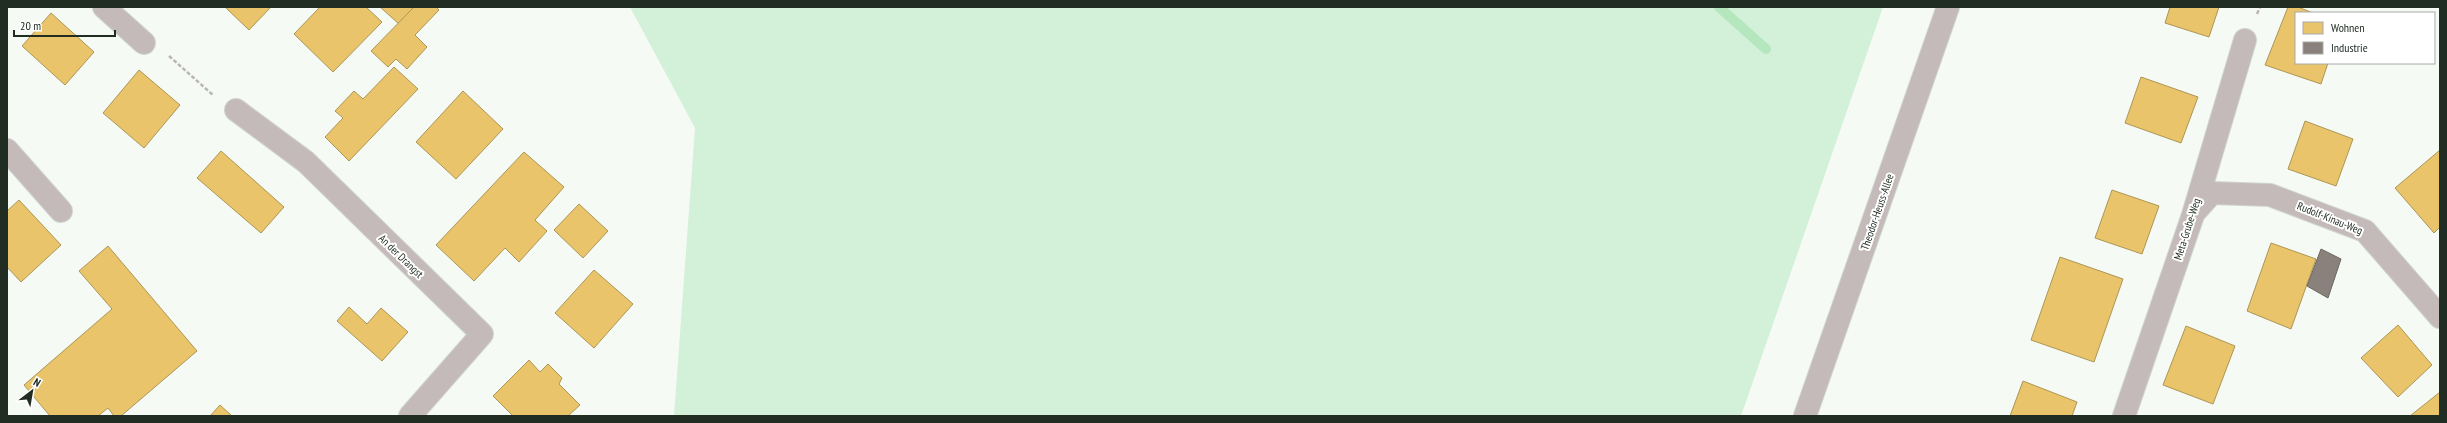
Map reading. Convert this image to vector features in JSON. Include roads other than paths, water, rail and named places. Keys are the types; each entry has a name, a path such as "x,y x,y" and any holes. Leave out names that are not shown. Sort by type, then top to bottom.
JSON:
{"street":[{"path":"104,7 144,43"},
{"name":"Theodor-Heuss-Allee","path":"1805,416 1948,7"},
{"name":"Meta-Grube-Weg","path":"2124,416 2192,215 2245,40"},
{"name":"An der Drangst","path":"236,110 306,162 482,334 410,416"},
{"path":"7,150 61,211"},
{"name":"Rudolf-Kinau-Weg","path":"2192,215 2212,193 2270,195 2365,231 2440,317"}],"waterway":[{"path":"1719,7 1766,49"}]}
